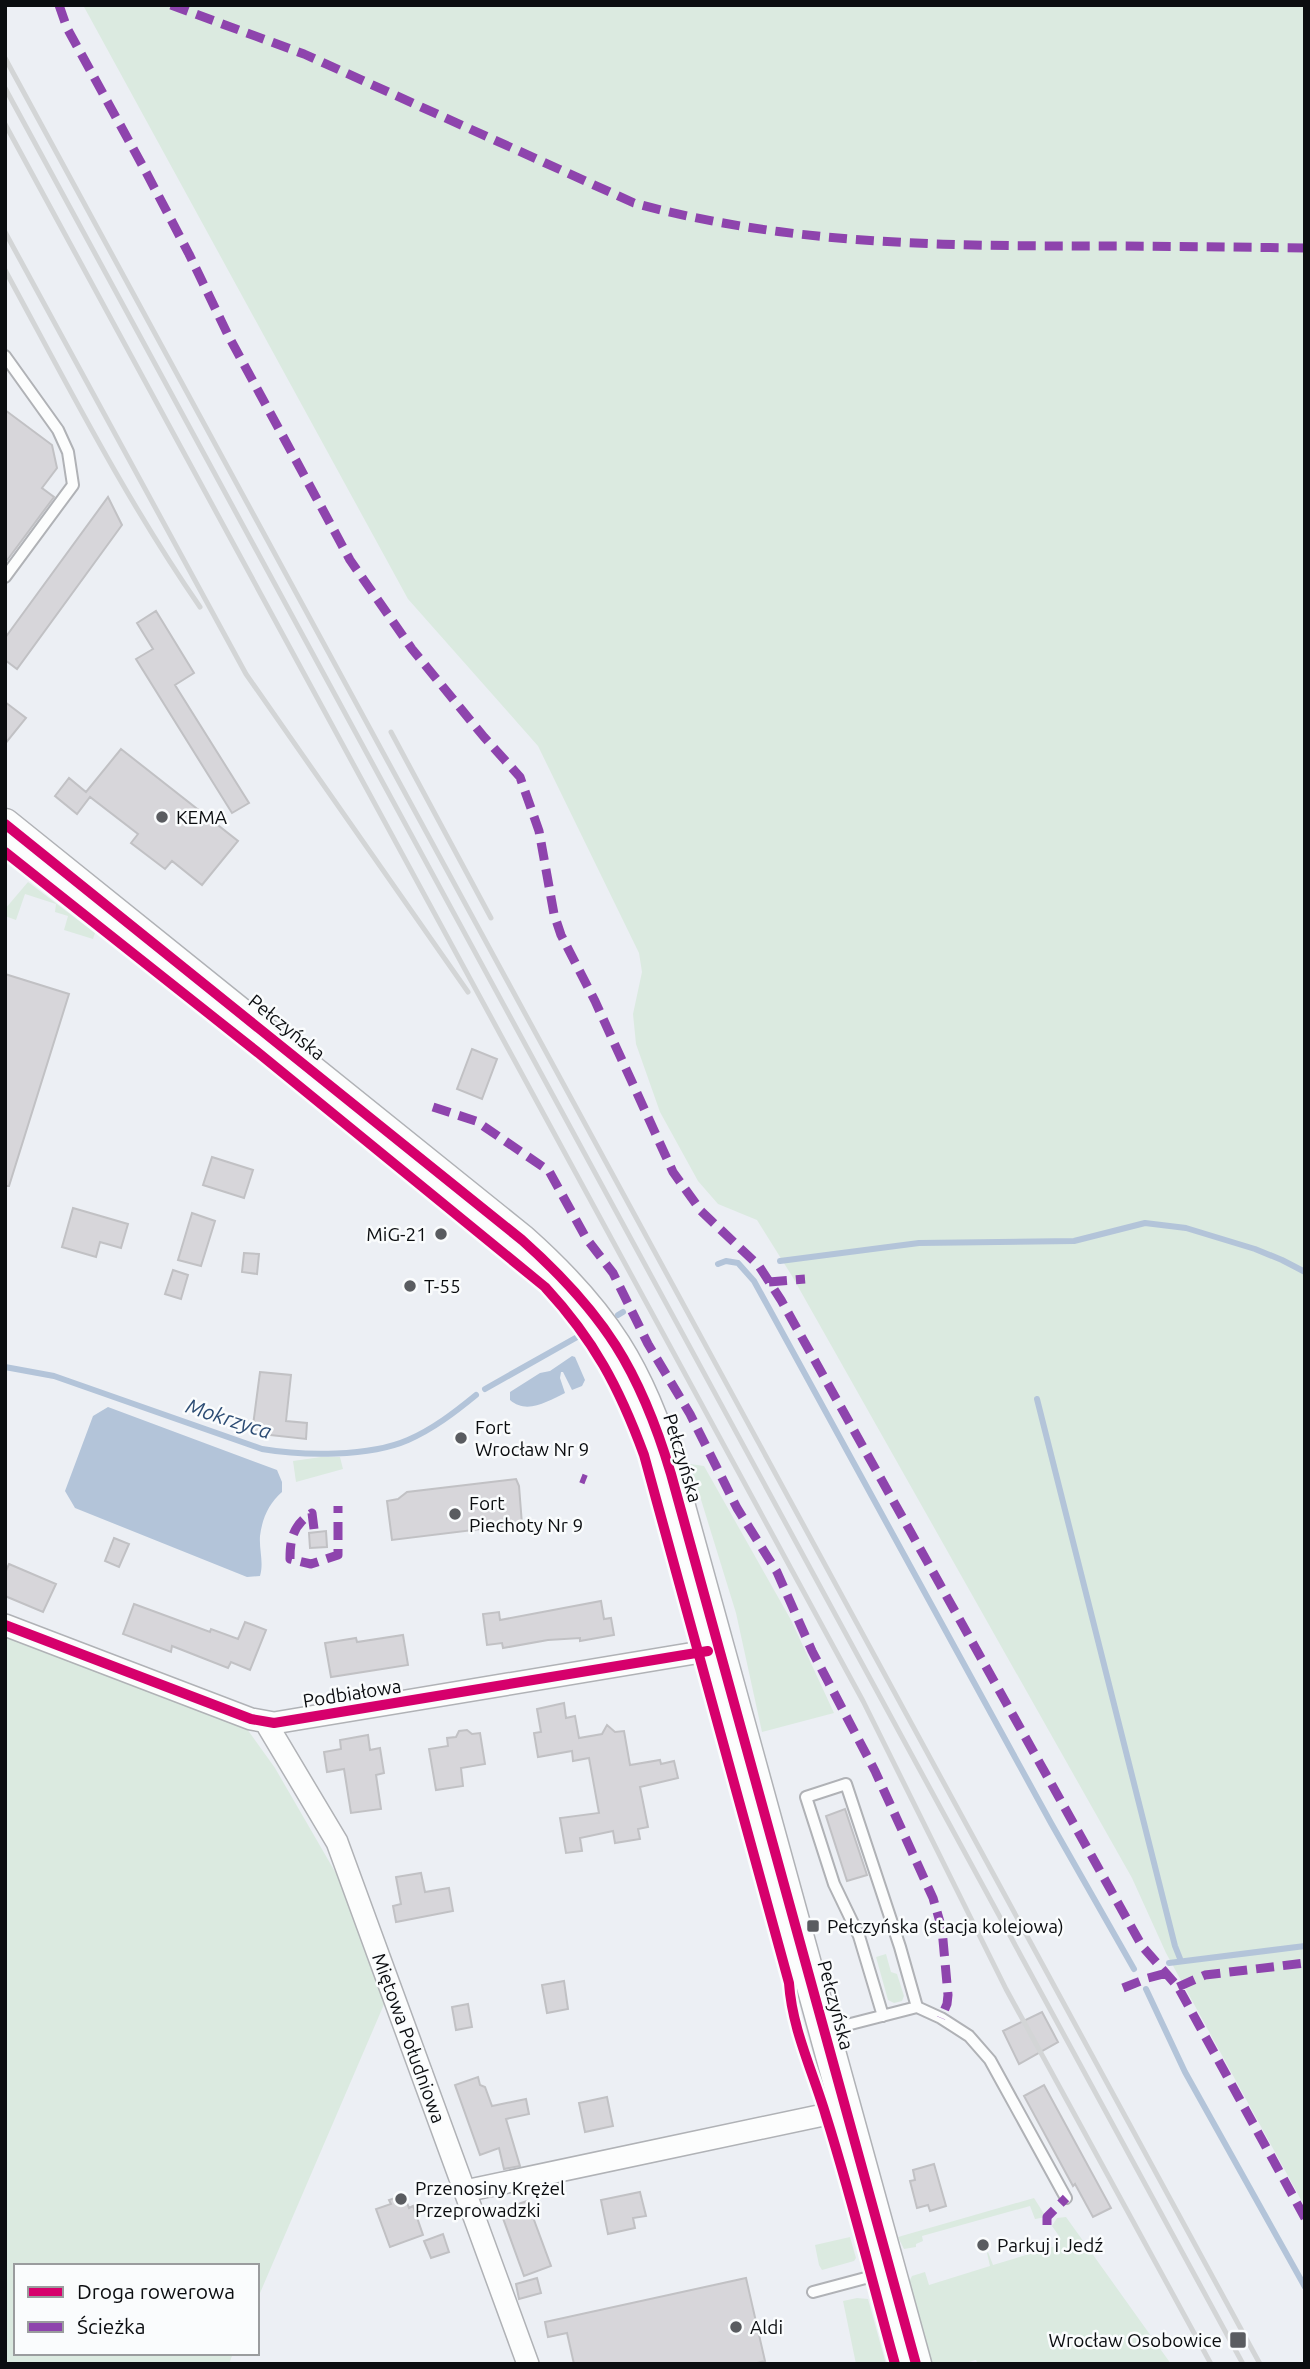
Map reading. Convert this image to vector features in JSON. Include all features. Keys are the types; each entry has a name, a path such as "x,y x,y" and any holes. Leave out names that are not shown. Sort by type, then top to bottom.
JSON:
{"main road":[{"name":"Pełczyńska","path":"7,828 467,1195 550,1265 585,1302 616,1344 651,1413 671,1474 916,2364"}],"street":[{"name":"Podbiałowa","path":"5,1625 266,1723 719,1648"},
{"name":"Miętowa Południowa","path":"266,1723 337,1842 528,2364"},
{"path":"465,2191 847,2110"}],"lane":[{"path":"5,356 58,430 68,452 73,485 5,577"},
{"path":"883,2016 859,1936 834,1884 806,1797 846,1784 917,2007"},
{"path":"825,2031 917,2007 969,2036 982,2048 1066,2198"},
{"path":"813,2292 891,2271"}],"shaded area":[{"path":"83,5 1305,5 1305,2207 1166,1953 1132,1878 792,1276 757,1220 718,1204 698,1181 660,1112 636,1044 633,1014 642,972 639,953 538,746 408,599"},
{"path":"28,882 95,933 93,939 64,930 68,916 55,912 56,904 25,894 16,920 5,916 5,909"},
{"path":"340,1457 343,1469 296,1482 293,1461"},
{"path":"690,1464 704,1466 791,1620 834,1713 762,1732 736,1613"},
{"path":"5,1632 158,1691 247,1729 275,1768 341,1882 385,2002 259,2295 259,2264 14,2264 14,2355 232,2355 229,2364 5,2364"},
{"path":"886,1954 891,1972 897,1974 904,1996 902,2001 894,2003 888,2000 876,1957"},
{"path":"1034,2198 1046,2217 1035,2219 1030,2206 922,2236 923,2241 916,2244 916,2247 904,2249 898,2237"},
{"path":"1066,2217 1171,2364 978,2364 976,2360 962,2364 931,2364 909,2282 912,2276 925,2272 929,2285 990,2266 988,2252 993,2265 1059,2245 1059,2236 1052,2226 1057,2218"},
{"path":"850,2237 856,2258 854,2261 822,2270 815,2245"},
{"path":"868,2299 886,2364 856,2364 843,2301"}],"water":[{"path":"572,1356 575,1357 585,1380 582,1386 572,1390 561,1372 560,1378 565,1393 545,1403 530,1406 510,1400 510,1392"},
{"path":"108,1407 277,1470 282,1482 282,1492 270,1506 262,1524 260,1576 247,1577 75,1508 65,1491 93,1416"}],"building":[{"path":"5,410 52,445 57,468 42,488 54,497 5,563"},
{"path":"108,497 122,525 17,669 5,660 5,638"},
{"path":"156,611 194,673 175,685 249,803 232,813 136,659 153,649 137,623"},
{"path":"5,702 26,718 5,744"},
{"path":"121,749 238,841 202,885 172,861 165,869 131,843 138,834 90,797 77,814 55,796 69,778 86,792"},
{"path":"5,974 69,994 9,1186 5,1186"},
{"path":"472,1049 497,1059 482,1099 457,1089"},
{"path":"212,1157 253,1170 244,1198 203,1185"},
{"path":"73,1208 128,1224 121,1248 100,1242 96,1257 62,1247"},
{"path":"192,1213 215,1221 201,1266 178,1260"},
{"path":"244,1253 259,1254 257,1274 242,1272"},
{"path":"173,1270 188,1275 181,1299 165,1294"},
{"path":"260,1372 291,1375 286,1421 307,1423 306,1439 252,1433"},
{"name":"Fort Piechoty Nr 9","path":"516,1479 522,1524 392,1540 387,1501 398,1499 407,1492"},
{"path":"326,1531 327,1547 310,1548 309,1533"},
{"path":"114,1538 129,1544 119,1567 105,1561"},
{"path":"9,1564 56,1584 43,1612 5,1596 5,1573"},
{"path":"601,1601 604,1619 611,1618 614,1635 580,1641 580,1638 548,1640 503,1648 502,1643 487,1645 483,1614 499,1612 500,1620"},
{"path":"134,1604 210,1632 211,1629 238,1639 245,1622 266,1630 250,1670 231,1662 228,1668 172,1646 171,1652 123,1634"},
{"path":"403,1635 408,1665 331,1677 325,1643 356,1638 357,1642"},
{"path":"564,1703 566,1718 575,1716 579,1738 602,1734 607,1725 615,1732 624,1731 630,1765 660,1760 661,1764 674,1761 678,1778 640,1787 648,1827 638,1829 640,1839 615,1843 613,1831 580,1838 582,1851 566,1853 560,1818 599,1813 589,1758 573,1761 572,1751 538,1757 534,1733 541,1732 537,1709"},
{"path":"467,1730 472,1734 480,1733 485,1764 461,1768 463,1786 436,1790 429,1749 448,1746 447,1738 456,1737 459,1731"},
{"path":"368,1735 370,1750 380,1748 384,1773 376,1775 381,1809 351,1813 344,1769 327,1772 324,1752 341,1749 340,1740"},
{"path":"845,1809 867,1875 847,1881 826,1816"},
{"path":"421,1873 425,1892 449,1888 453,1911 396,1922 393,1906 401,1904 396,1877"},
{"path":"564,1981 568,2009 547,2013 542,1985"},
{"path":"468,2004 472,2027 456,2030 452,2007"},
{"path":"1042,2012 1058,2042 1019,2064 1003,2031"},
{"path":"478,2077 492,2106 526,2099 529,2114 506,2119 520,2166 504,2169 499,2148 480,2155 455,2085"},
{"path":"1044,2085 1111,2208 1093,2217 1024,2096"},
{"path":"607,2097 613,2126 585,2132 579,2103"},
{"path":"934,2164 946,2206 930,2211 928,2205 917,2208 910,2181 915,2180 913,2170"},
{"path":"640,2192 646,2216 633,2218 635,2228 608,2234 601,2200"},
{"path":"404,2195 409,2208 413,2206 423,2235 390,2247 376,2209 391,2204 389,2200"},
{"path":"527,2201 551,2266 524,2276 500,2210"},
{"path":"443,2234 449,2252 431,2258 424,2241"},
{"path":"537,2278 541,2293 519,2299 516,2284"},
{"path":"746,2278 765,2361 753,2364 574,2364 567,2333 548,2337 545,2322"}],"waterway":[{"path":"780,1261 919,1243 1074,1241 1145,1223 1186,1228 1255,1249 1305,1272"},
{"path":"718,1264 726,1261 738,1263 754,1281 1134,1969"},
{"name":"Mokrzyca","path":"618,1315 623,1312"},
{"name":"Mokrzyca","path":"485,1389 579,1336"},
{"name":"Mokrzyca","path":"5,1367 54,1376 262,1449 297,1453 336,1454 392,1446 435,1426 476,1395"},
{"path":"1037,1399 1181,1961"},
{"path":"1169,1963 1305,1946"},
{"path":"1146,1989 1185,2072 1305,2287"}],"railway":[{"path":"5,58 1260,2364"},
{"path":"5,88 1243,2364"},
{"path":"5,124 863,1701 1006,1989 1211,2364"},
{"path":"5,232 246,674 468,992"},
{"path":"5,270 122,483 200,607"},
{"path":"391,732 491,918"}],"marked path":[{"path":"59,5 67,28 146,172 228,335 350,560 412,649 520,777 539,831 554,914 561,935 595,1001 673,1172 701,1211 759,1266 781,1300 1142,1946 1178,1987 1305,2218"},
{"path":"171,5 304,54 634,203 689,216 800,234 913,243 1305,248"},
{"path":"433,1107 476,1121 549,1171 586,1238 613,1273 648,1344 690,1414 737,1508 777,1572 812,1651 875,1771 933,1898 942,1929 948,1995 941,2018"},
{"path":"769,1282 805,1279"},
{"path":"581,1478 586,1480"},
{"path":"314,1529 312,1513 301,1522 294,1533 290,1559 311,1564 338,1555 338,1506"},
{"path":"1178,1987 1205,1975 1305,1963"},
{"path":"1123,1988 1167,1973"},
{"path":"1047,2225 1047,2217 1066,2198"}],"cycle path":[{"path":"5,824 522,1240 576,1293 616,1345 646,1404 671,1474 916,2364"},
{"path":"5,852 256,1051 545,1287 578,1326 604,1365 644,1455 789,1983 794,2017 845,2178 895,2364"},
{"path":"5,1625 251,1719 274,1723 708,1651"}],"place":[{"name":"KEMA","path":"162,817"},
{"name":"MiG-21","path":"441,1234"},
{"name":"T-55","path":"410,1286"},
{"name":"Fort Wrocław Nr 9","path":"461,1438"},
{"name":"Fort Piechoty Nr 9","path":"455,1514"},
{"name":"Pełczyńska (stacja kolejowa)","path":"813,1926"},
{"name":"Przenosiny Krężel Przeprowadzki","path":"401,2199"},
{"name":"Parkuj i Jedź","path":"983,2245"},
{"name":"Aldi","path":"736,2327"},
{"name":"Wrocław Osobowice","path":"1238,2340"}]}
